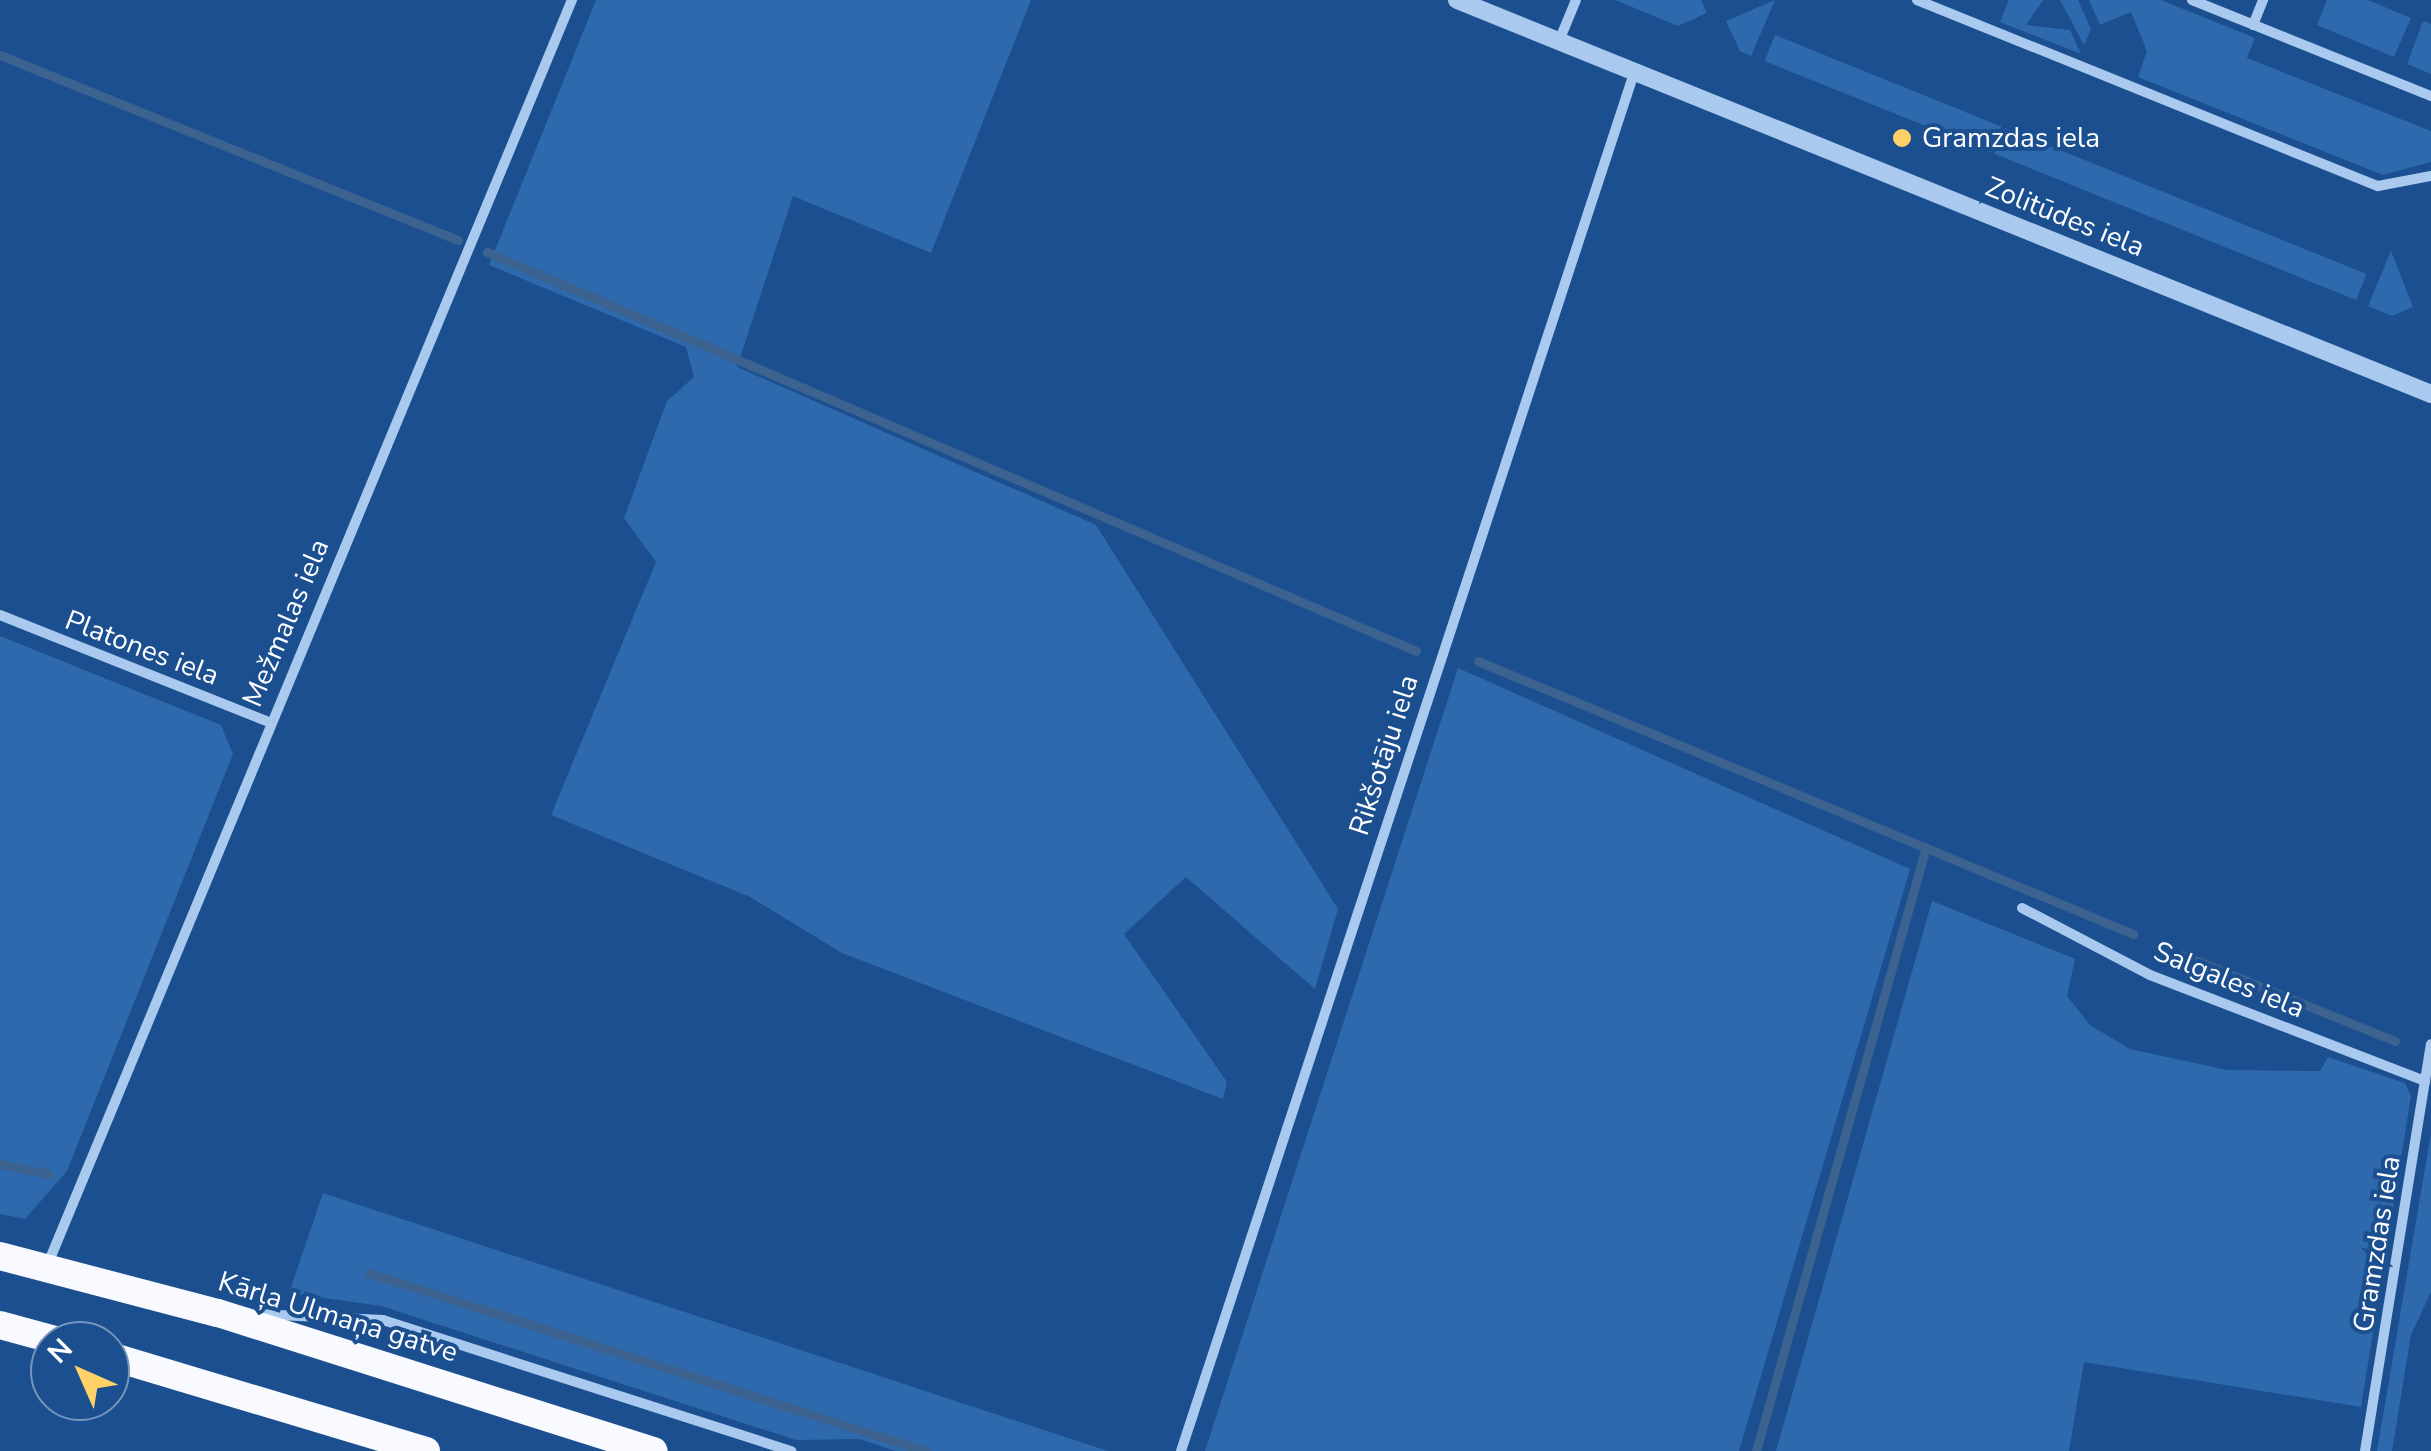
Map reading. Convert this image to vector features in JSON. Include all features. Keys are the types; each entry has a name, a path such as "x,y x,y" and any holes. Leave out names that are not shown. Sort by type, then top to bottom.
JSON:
{"highway":[{"name":"Kārļa Ulmaņa gatve","path":"0,1256 218,1312 654,1451"},
{"path":"0,1325 30,1333"},
{"path":"130,1362 426,1451"}],"street":[{"name":"Mežmalas iela","path":"47,1266 268,722 572,0"},
{"name":"Zolitūdes iela","path":"1456,0 2431,394"},
{"path":"1559,41 1576,0"},
{"path":"1917,0 2378,186 2431,176"},
{"path":"2192,0 2431,96"},
{"path":"2253,24 2263,0"},
{"name":"Rikšotāju iela","path":"1181,1451 1286,1151 1634,73"},
{"name":"Platones iela","path":"0,616 268,722"},
{"name":"Salgales iela","path":"2022,908 2150,975 2425,1081"},
{"name":"Gramzdas iela","path":"2366,1451 2431,1044"},
{"path":"218,1312 383,1320 792,1451"}],"shaded area":[{"path":"596,0 1031,0 931,253 793,196 737,367 1096,525 1338,909 1315,989 1186,877 1124,934 1227,1082 1223,1099 842,953 750,897 551,815 656,562 624,518 667,401 694,377 686,347 489,265"},
{"path":"1615,0 1701,0 1707,13 1678,26"},
{"path":"1775,0 1751,56 1740,51 1726,21"},
{"path":"2009,0 2043,0 2026,25 2070,30 2081,54 2000,22"},
{"path":"2060,0 2078,0 2091,29 2084,45"},
{"path":"2089,0 2161,0 2255,38 2247,58 2431,131 2431,162 2383,175 2138,77 2147,51 2131,12 2100,25"},
{"path":"2327,0 2368,0 2411,18 2394,57 2317,25"},
{"path":"2423,21 2431,24 2431,74 2407,64"},
{"path":"1775,35 2367,274 2356,300 1765,61"},
{"path":"2391,251 2413,307 2392,316 2368,306"},
{"path":"0,636 221,725 233,754 67,1171 25,1219 0,1214"},
{"path":"1458,668 1910,869 1739,1451 1205,1451"},
{"path":"1932,901 2075,959 2067,996 2090,1025 2130,1049 2227,1070 2320,1071 2328,1057 2405,1083 2411,1096 2361,1407 2084,1362 2069,1451 1776,1451"},
{"path":"2431,1133 2431,1292 2411,1335 2392,1451 2377,1451"},
{"path":"323,1193 1108,1451 895,1451 860,1439 796,1440 381,1306 289,1293"}],"waterway":[{"path":"0,55 458,240"},
{"path":"487,252 1416,651"},
{"path":"1478,661 2133,934"},
{"path":"1756,1451 1926,847"},
{"path":"2183,955 2395,1041"},
{"path":"0,1164 49,1174"},
{"path":"369,1273 925,1451"}],"place":[{"name":"Gramzdas iela","path":"1902,138"}]}
